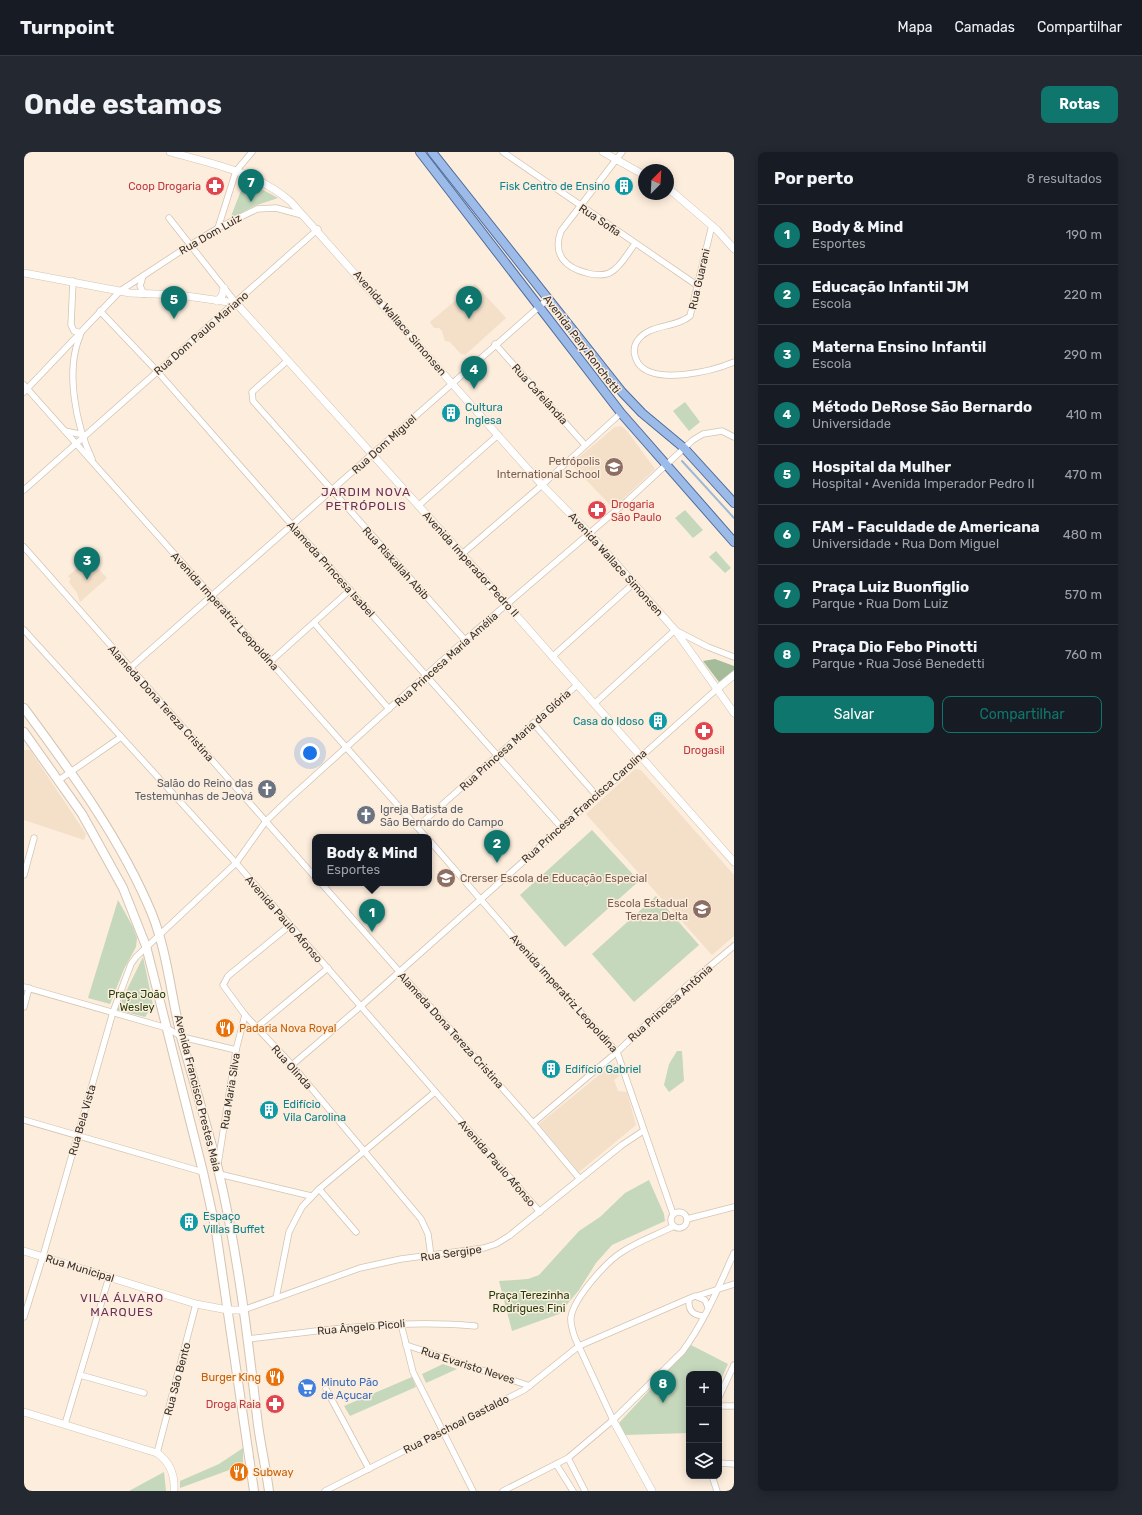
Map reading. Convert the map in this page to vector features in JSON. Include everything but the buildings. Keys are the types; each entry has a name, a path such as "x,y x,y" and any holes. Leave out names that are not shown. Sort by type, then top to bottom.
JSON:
{"main road":[{"name":"Avenida Pery Ronchetti","path":"420,152 621,413 734,542"},
{"name":"Avenida Pery Ronchetti","path":"432,152 622,392 642,413 684,448 734,503"},
{"name":"Avenida Francisco Prestes Maia","path":"24,708 71,772 106,825 134,875 159,934 182,1037 218,1171 248,1338 258,1427 269,1491"},
{"name":"Avenida Francisco Prestes Maia","path":"24,732 82,814 123,888 146,946 203,1172 216,1231 254,1491"}],"street":[{"name":"Avenida Wallace Simonsen","path":"170,152 259,179 278,190 305,216 542,485 589,533 675,630 718,688 734,713"},
{"path":"218,228 236,171 252,152"},
{"name":"Rua Sofia","path":"503,152 698,286"},
{"path":"603,152 638,172"},
{"path":"622,152 561,231 559,237 561,256 568,266 591,274 607,275 617,267 635,244"},
{"path":"674,193 712,225 734,249"},
{"name":"Rua Dom Luiz","path":"25,388 81,333 120,291 190,245 218,228 251,211 261,208 276,208 305,216"},
{"path":"169,218 236,303"},
{"name":"Rua Guarani","path":"712,225 690,316 684,320 649,331 641,337 636,343 634,351 635,359 640,367 648,372 674,375 691,374 734,362"},
{"name":"Rua Dom Paulo Mariano","path":"24,490 84,435 236,303 318,229"},
{"path":"24,273 120,291 144,294 179,295 236,303"},
{"path":"143,276 140,286 144,294"},
{"path":"73,281 71,326 74,331 81,333 76,348 74,361 74,395 84,435 94,466"},
{"path":"217,301 222,296 224,288"},
{"name":"Rua Dom Miguel","path":"130,668 292,526 452,382 548,299"},
{"name":"Avenida Imperador Pedro II","path":"236,303 462,554 576,685 641,755 734,862"},
{"name":"Alameda Princesa Isabel","path":"100,311 157,371 292,526 561,827"},
{"name":"Rua Cafelândia","path":"496,344 585,445"},
{"name":"Rua Riskallah Abib","path":"287,360 252,392 253,401 465,640"},
{"name":"Avenida Imperatriz Leopoldina","path":"25,388 423,834"},
{"path":"462,554 542,485 621,413"},
{"path":"65,431 84,435"},
{"name":"Rua Princesa Maria Amélia","path":"159,934 236,863 266,821 465,640 666,466 684,448 703,434 722,431 734,437"},
{"path":"418,506 498,435"},
{"name":"Alameda Dona Tereza Cristina","path":"24,547 312,873"},
{"path":"552,657 634,583"},
{"path":"270,662 350,590"},
{"path":"314,623 390,709"},
{"name":"Avenida Paulo Afonso","path":"24,630 236,863 289,926 328,968 540,1212"},
{"path":"594,704 675,630 708,647 734,658"},
{"name":"Rua Princesa Francisca Carolina","path":"292,1065 361,1006 641,755 734,675"},
{"name":"Rua Princesa Maria da Glória","path":"417,827 576,685"},
{"path":"533,723 596,795"},
{"path":"59,780 121,737"},
{"path":"24,875 34,838"},
{"name":"Avenida Imperatriz Leopoldina","path":"432,843 548,977 618,1052 643,1131 673,1214"},
{"name":"Alameda Dona Tereza Cristina","path":"324,886 533,1123 579,1178"},
{"name":"Rua Olinda","path":"289,926 228,976 223,985 245,1015 292,1065 366,1151 424,1223 430,1256"},
{"name":"Rua Bela Vista","path":"24,1317 113,1012 131,964 146,946 159,934"},
{"name":"Rua Princesa Antônia","path":"533,1123 618,1052 691,982 734,946"},
{"path":"257,1027 328,968"},
{"path":"24,1007 27,988 167,1028 182,1037 236,1050"},
{"name":"Rua Maria Silva","path":"218,1171 236,1050 245,1015"},
{"path":"276,1298 289,1232 294,1220 311,1196 435,1092"},
{"path":"24,1120 203,1172"},
{"name":"Rua Sergipe","path":"228,1310 243,1310 360,1268 484,1248 496,1244 540,1212 579,1178 643,1131"},
{"path":"218,1171 311,1196"},
{"path":"320,1189 356,1232"},
{"path":"687,1219 734,1207"},
{"path":"674,1226 671,1219 673,1214 678,1212 683,1213 687,1219"},
{"path":"652,1491 613,1420 579,1346 572,1330 572,1315 578,1301 599,1272 611,1260 622,1251 674,1226 684,1226 687,1219"},
{"name":"Rua Municipal","path":"24,1251 196,1304 228,1310"},
{"path":"503,1491 568,1458 613,1420 682,1352 708,1307 734,1252"},
{"path":"729,1264 734,1268"},
{"path":"65,1424 109,1277"},
{"path":"703,1316 691,1311 689,1308 689,1299 734,1284"},
{"path":"695,1296 705,1300 708,1307"},
{"name":"Rua Paschoal Gastaldo","path":"325,1491 530,1386 579,1346 689,1299"},
{"name":"Rua São Bento","path":"157,1453 196,1304"},
{"name":"Rua Ângelo Picoli","path":"248,1338 401,1324 444,1323 475,1326"},
{"path":"401,1324 413,1372 474,1491"},
{"name":"Rua Evaristo Neves","path":"406,1345 530,1386"},
{"path":"722,1391 734,1365"},
{"path":"80,1375 144,1393"},
{"path":"326,1389 369,1469"},
{"path":"722,1406 734,1406"},
{"path":"24,1412 157,1453 170,1468 174,1482 174,1491"},
{"path":"568,1458 585,1491"},
{"path":"722,1463 734,1464"},
{"path":"556,1464 573,1491"},
{"path":"713,1479 717,1491"}],"shaded area":[{"path":"475,284 506,318 465,355 461,354 450,342 445,341 442,331 439,328 434,328 430,322"},
{"name":"Petrópolis International School","path":"621,426 627,431 655,469 613,508 571,464 615,427"},
{"path":"89,559 107,578 80,602 77,593 69,582 71,579 68,576"},
{"path":"24,750 30,750 86,834 84,840 24,820"},
{"path":"635,769 641,770 734,875 734,936 712,955 586,814"},
{"path":"614,1063 619,1076 614,1080 618,1091 627,1092 636,1125 579,1172 539,1124"}],"green space":[{"path":"245,180 278,198 254,206 230,219"},
{"path":"685,402 700,422 689,431 673,411"},
{"path":"685,510 703,530 693,538 675,518"},
{"path":"716,551 731,568 725,573 709,557"},
{"path":"715,659 734,666 734,670 719,682 703,661"},
{"path":"592,830 639,881 565,947 520,895"},
{"path":"656,896 699,945 634,1002 592,954"},
{"path":"118,900 133,927 137,938 136,947 124,969 110,1004 88,998"},
{"name":"Praça João Wesley","path":"143,957 153,1005 145,1017 117,1010"},
{"path":"677,1051 682,1051 684,1081 669,1092 664,1085 669,1064"},
{"name":"Praça Terezinha Rodrigues Fini","path":"649,1180 664,1214 665,1221 612,1245 596,1263 579,1290 559,1314 512,1331 499,1281 528,1279 539,1275 579,1231 600,1217 625,1193"},
{"path":"689,1344 728,1364 722,1377 722,1371 686,1371 686,1433 625,1435 619,1423 682,1355"},
{"path":"443,1364 457,1369 426,1383 422,1374"},
{"path":"412,1377 416,1387 350,1416 344,1406"},
{"path":"243,1448 243,1465 180,1488 180,1481 219,1464"},
{"path":"164,1472 166,1491 129,1491"}],"waterway":[{"path":"682,461 734,518"}],"place":[{"name":"Coop Drogaria","path":"215,186"},
{"name":"Fisk Centro de Ensino","path":"624,186"},
{"name":"Praça Luiz Buonfiglio","path":"251,202"},
{"name":"Hospital da Mulher","path":"174,319"},
{"name":"FAM - Faculdade de Americana","path":"469,319"},
{"name":"Método DeRose São Bernardo","path":"474,389"},
{"name":"Cultura Inglesa","path":"451,413"},
{"name":"Petrópolis International School","path":"614,467"},
{"name":"Drogaria São Paulo","path":"597,510"},
{"name":"Materna Ensino Infantil","path":"87,580"},
{"name":"Casa do Idoso","path":"658,721"},
{"name":"Drogasil","path":"704,731"},
{"name":"Salão do Reino das Testemunhas de Jeová","path":"267,789"},
{"name":"Igreja Batista de São Bernardo do Campo","path":"366,815"},
{"name":"Educação Infantil JM","path":"497,863"},
{"name":"Crerser Escola de Educação Especial","path":"446,878"},
{"name":"Escola Estadual Tereza Delta","path":"702,909"},
{"name":"Body & Mind","path":"372,932"},
{"name":"Padaria Nova Royal","path":"225,1028"},
{"name":"Edifício Gabriel","path":"551,1069"},
{"name":"Edifício Vila Carolina","path":"269,1110"},
{"name":"Espaço Villas Buffet","path":"189,1222"},
{"name":"Burger King","path":"275,1377"},
{"name":"Minuto Pão de Açucar","path":"307,1388"},
{"name":"Praça Dio Febo Pinotti","path":"663,1403"},
{"name":"Droga Raia","path":"275,1404"},
{"name":"Subway","path":"239,1472"}],"district":[{"name":"JARDIM NOVA PETRÓPOLIS","path":"366,499"},
{"name":"VILA ÁLVARO MARQUES","path":"122,1305"}]}
